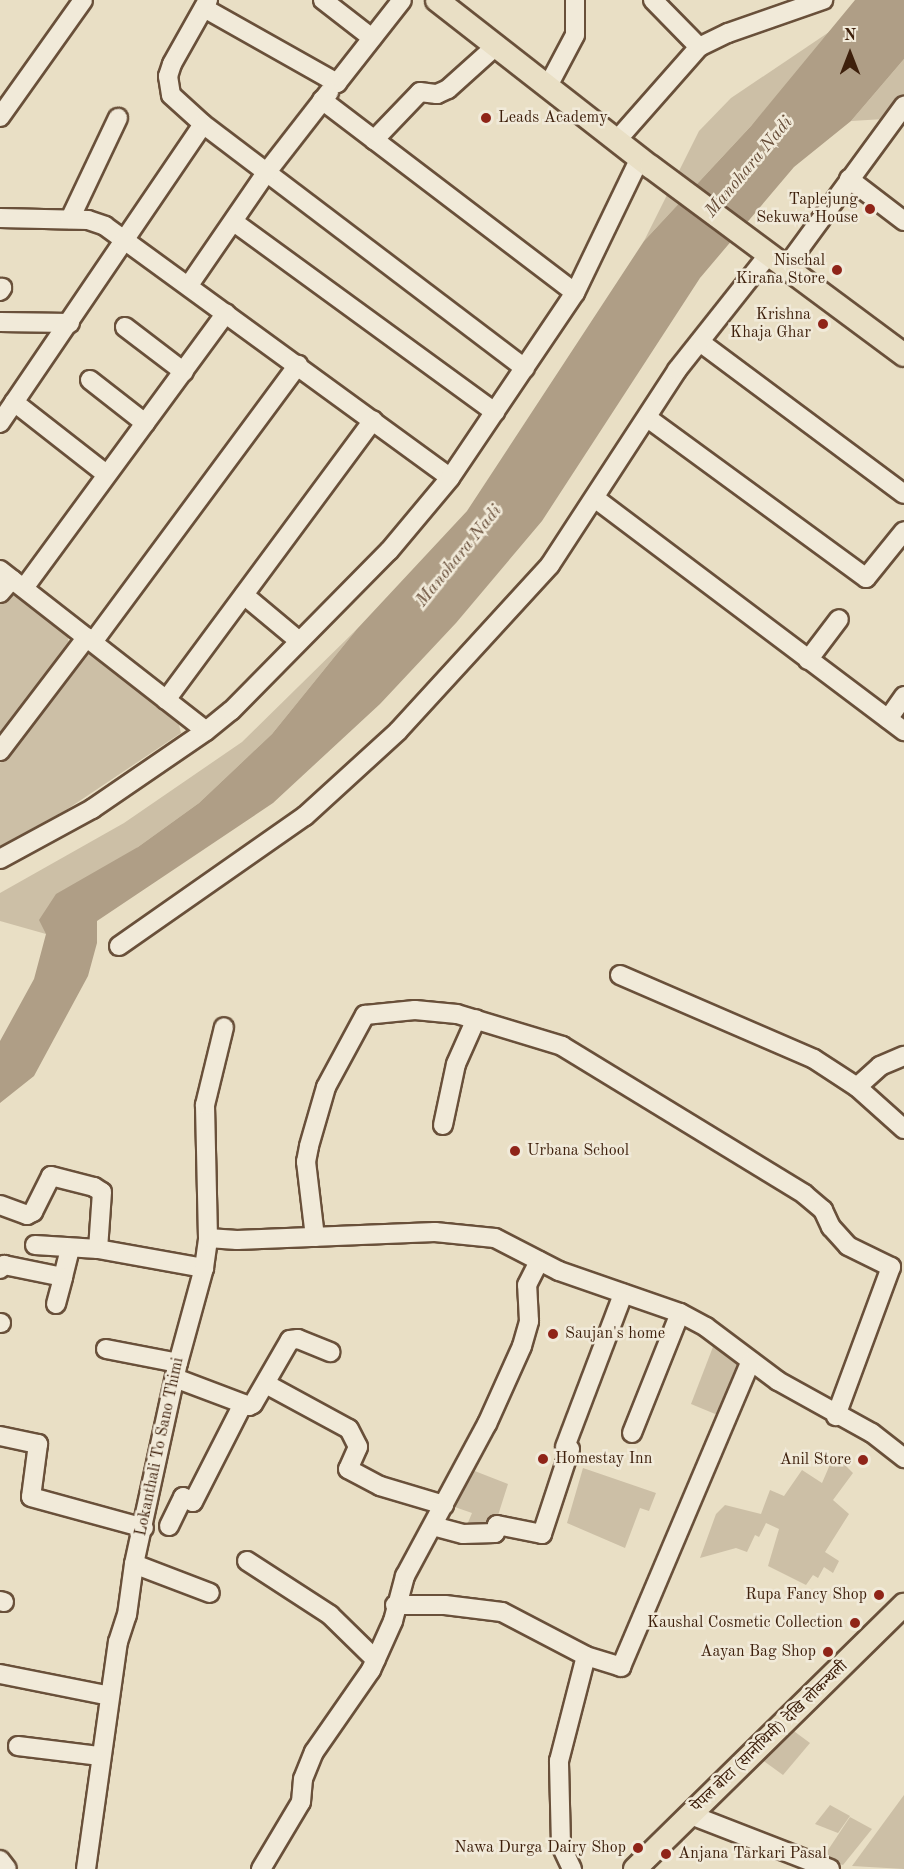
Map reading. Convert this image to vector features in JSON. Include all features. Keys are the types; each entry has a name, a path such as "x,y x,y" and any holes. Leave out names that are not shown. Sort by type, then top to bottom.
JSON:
{"main road":[{"path":"436,0 497,45 645,162 904,355"},
{"name":"पेपल बोटा (सानोथिमी) देखि लोकन्थली","path":"635,1869 904,1605"}],"street":[{"path":"0,117 83,0"},
{"path":"323,0 372,38"},
{"path":"189,285 266,173 402,0"},
{"path":"549,86 562,67 575,35 575,0"},
{"path":"653,0 699,47"},
{"path":"617,140 699,47 728,33 823,0"},
{"path":"337,83 206,4 168,76 171,95 203,124 525,368"},
{"path":"374,140 420,92 437,94 448,88 497,45"},
{"path":"322,100 575,293"},
{"path":"119,946 230,872 332,795 398,731 508,614 550,565 596,499 649,419 677,370 772,258 849,180 904,106"},
{"path":"70,219 118,118"},
{"path":"0,423 128,240 203,124"},
{"path":"0,859 92,809 206,731 231,711 298,640 389,550 450,478 575,293 645,162"},
{"path":"849,180 904,221"},
{"path":"0,218 70,219 105,226 128,240 298,364 450,478"},
{"path":"234,222 495,412"},
{"path":"0,593 105,473 184,372 226,313"},
{"path":"0,322 70,322"},
{"path":"124,327 184,372"},
{"path":"700,342 904,494"},
{"path":"0,751 90,640 298,364"},
{"path":"90,380 145,423"},
{"path":"14,402 105,473"},
{"path":"649,419 866,578 904,531"},
{"path":"166,700 373,420"},
{"path":"596,499 904,731"},
{"path":"12,579 206,731"},
{"path":"244,595 298,640"},
{"path":"808,660 839,619"},
{"path":"888,719 904,696"},
{"path":"620,975 814,1059 857,1087 904,1129"},
{"path":"315,1237 306,1162 309,1146 326,1087 360,1020 365,1015 415,1010 476,1019 562,1046 804,1194 824,1210 831,1227 848,1246 897,1264 836,1416"},
{"path":"443,1125 456,1064 476,1019"},
{"name":"Lokanthali To Sano Thimi","path":"86,1869 100,1756 134,1564 144,1528 176,1371 204,1268 208,1238 206,1105 225,1027"},
{"path":"857,1087 880,1066 904,1056"},
{"path":"0,1205 27,1215 33,1212 51,1176 94,1187 102,1192 98,1249"},
{"path":"208,1238 465,1234 495,1238 539,1261 623,1294 680,1313 726,1339 751,1361 836,1416 872,1433 904,1458"},
{"path":"35,1245 98,1249 204,1268"},
{"path":"57,1304 70,1248"},
{"path":"261,1869 301,1802 303,1779 314,1752 376,1660 405,1576 487,1424 522,1346 529,1321 527,1285 539,1261"},
{"path":"0,1269 4,1265 63,1278"},
{"path":"433,1526 463,1534 495,1533 497,1525 542,1534 570,1449 565,1447 623,1294"},
{"path":"632,1433 680,1313"},
{"path":"106,1350 176,1371 243,1404 253,1404 290,1340 298,1339 330,1352"},
{"path":"395,1605 445,1605 502,1612 586,1656 621,1668 626,1662 691,1497 751,1361"},
{"path":"266,1384 349,1429 358,1447 348,1469 389,1489 444,1504"},
{"path":"169,1526 183,1497 194,1502 243,1404"},
{"path":"0,1436 38,1444 31,1497 144,1528"},
{"path":"247,1561 330,1615 376,1660"},
{"path":"134,1564 210,1593"},
{"path":"572,1869 561,1845 559,1761 586,1656"},
{"path":"0,1674 110,1695"},
{"path":"18,1746 100,1756"},
{"path":"691,1815 830,1869"},
{"path":"0,1860 8,1869"}],"shaded area":[{"path":"838,26 750,127 644,241 699,131 731,98"},
{"path":"904,59 904,95 884,119 851,121"},
{"path":"9,595 21,597 67,635 70,646 0,741 0,604"},
{"path":"357,629 272,734 199,803 138,847 46,934 0,921 0,893 124,823 242,742"},
{"path":"84,653 93,654 178,721 181,733 66,810 0,846 0,763"},
{"path":"716,1339 743,1363 720,1416 691,1404"},
{"path":"832,1460 841,1461 853,1473 833,1500 849,1514 825,1552 839,1561 833,1573 824,1567 818,1578 813,1575 806,1585 768,1566 779,1529 766,1523 759,1537 755,1535 747,1552 736,1548 700,1558 716,1514 725,1505 761,1514 770,1490 784,1496 802,1470 822,1483"},
{"path":"467,1468 508,1484 493,1531 464,1532 472,1513 449,1505"},
{"path":"583,1468 656,1493 649,1511 640,1508 625,1548 567,1523"},
{"path":"787,1726 810,1743 783,1775 757,1756"},
{"path":"904,1795 904,1869 852,1866"},
{"path":"830,1805 850,1816 838,1833 815,1824"},
{"path":"850,1817 872,1829 843,1865 822,1859"}],"water":[{"name":"Manohara Nadi","path":"855,0 904,0 904,59 851,121 794,167 700,278 542,521 456,623 380,704 273,803 97,921 97,943 88,976 34,1076 0,1103 0,1041 34,979 46,934 39,920 56,894 138,847 199,803 272,734 357,629 467,511 644,241 751,126"}],"place":[{"name":"Leads Academy","path":"486,118"},
{"name":"Taplejung Sekuwa House","path":"870,209"},
{"name":"Nischal Kirana Store","path":"837,270"},
{"name":"Krishna Khaja Ghar","path":"823,324"},
{"name":"Urbana School","path":"515,1151"},
{"name":"Saujan's home","path":"553,1334"},
{"name":"Homestay Inn","path":"543,1459"},
{"name":"Anil Store","path":"863,1460"},
{"name":"Rupa Fancy Shop","path":"879,1595"},
{"name":"Kaushal Cosmetic Collection","path":"855,1623"},
{"name":"Aayan Bag Shop","path":"828,1652"},
{"name":"Nawa Durga Dairy Shop","path":"638,1848"},
{"name":"Anjana Tarkari Pasal","path":"666,1854"}]}
